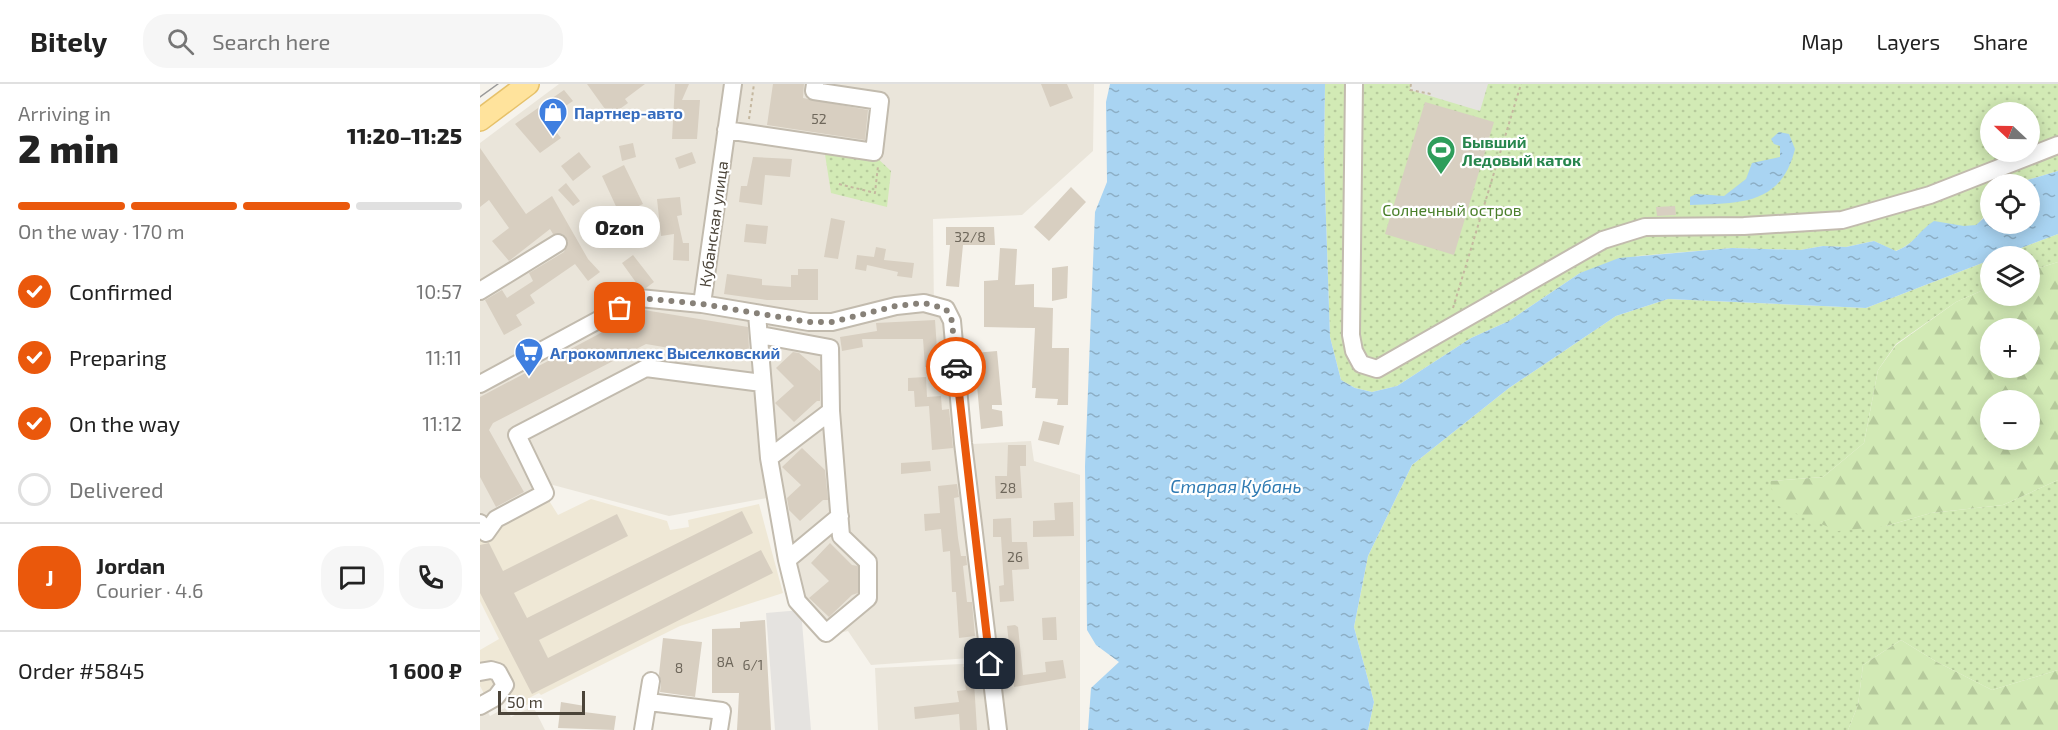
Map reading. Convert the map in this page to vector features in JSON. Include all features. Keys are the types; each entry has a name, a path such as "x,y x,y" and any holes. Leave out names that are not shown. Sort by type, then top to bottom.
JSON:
{"main road":[{"path":"480,120 528,84"}],"street":[{"name":"Кубанская улица","path":"733,84 702,304 809,322 832,322 896,306 924,303 946,309 952,321 963,443 998,730"},
{"path":"726,130 873,152 880,101 814,91 815,84"},
{"path":"1354,84 1350,334 1354,351 1362,364 1377,369 1603,240 1645,227 1744,226 1842,220 1930,195 2058,145"},
{"path":"480,291 558,243"},
{"path":"480,384 639,298 702,304"},
{"path":"758,314 769,458 787,560 797,601 826,633 868,598 868,562 841,536 831,411 830,348 760,335"},
{"path":"482,531 496,519 545,493 517,435 646,368 762,383"},
{"path":"769,458 831,411"},
{"path":"787,560 840,516"},
{"path":"480,672 491,670 498,672 505,685 496,697 480,706"},
{"path":"644,730 651,681"},
{"path":"649,702 722,711 719,730"}],"path":[{"path":"747,133 754,84"},
{"path":"1411,84 1410,90 1431,94"},
{"path":"1446,331 1521,84"},
{"path":"839,184 875,193 878,164"}],"shaded area":[{"path":"559,84 1094,84 1093,151 1022,215 933,219 934,313 947,322 984,657 871,665 848,631 826,636 792,598 767,498 669,516 553,485 480,525 480,143"},
{"path":"1411,84 1488,84 1480,111 1410,90"},
{"path":"1031,441 1034,461 1080,475 1080,730 1005,730 972,444"},
{"path":"548,499 558,515 591,499 667,521 670,530 689,527 688,520 759,504 783,593 680,626 541,695 539,693 529,698 530,703 516,711 511,708 504,697 490,705 480,686 480,650 499,639 480,601 480,540 504,521"},
{"path":"801,610 811,730 775,730 766,613"},
{"path":"984,663 992,730 878,730 875,668"},
{"path":"480,697 490,716 505,708 511,717 533,706 545,730 480,730"}],"green space":[{"name":"Солнечный остров","path":"1325,84 2058,84 2058,171 2040,176 2040,174 1980,174 1980,221 1976,226 1948,228 1927,233 1895,251 1874,241 1846,247 1823,246 1800,250 1732,248 1638,256 1580,273 1509,321 1471,338 1397,386 1372,392 1355,388 1341,380 1330,337 1324,159"},
{"path":"824,148 875,156 891,171 887,207 831,193"},
{"path":"2058,234 2058,262 2040,268 2040,246 2026,246"},
{"path":"2058,262 2058,480 2003,505 1931,513 1886,526 1838,531 1776,505 1770,481 1823,477 1864,443 1878,370 1896,345 1956,302 1980,291 1980,306 2040,306 2040,268"},
{"path":"1980,264 1980,291 1956,302 1896,344 1878,370 1864,443 1823,477 1770,481 1886,526 1931,513 2003,505 2058,480 2058,670 1992,690 1937,662 1901,640 1863,665 1858,705 1848,730 1368,730 1374,702 1354,627 1368,556 1412,465 1509,388 1616,316 1668,299 1866,308"},
{"path":"1901,640 1937,662 1992,690 2058,670 2058,730 1848,730 1858,705 1863,665"}],"water":[{"name":"Старая Кубань","path":"1110,84 1325,84 1324,159 1330,337 1341,380 1355,388 1372,392 1397,386 1471,338 1509,321 1580,273 1619,258 1732,248 1800,250 1823,246 1846,247 1874,241 1896,251 1908,245 1934,221 1964,226 1976,225 1980,222 1980,234 2040,234 2040,176 2058,171 2058,234 2026,246 1980,246 1980,264 1866,308 1668,299 1616,316 1509,388 1412,465 1368,556 1354,627 1374,702 1368,730 1088,730 1091,688 1119,662 1096,645 1087,630 1085,466 1095,212 1107,182 1106,102"},
{"path":"1779,132 1789,134 1795,149 1780,182 1756,198 1690,205 1690,197 1696,194 1724,196 1746,179 1752,163 1780,157 1780,146 1774,144 1771,139"}],"building":[{"path":"587,84 645,84 625,99 628,103 610,116"},
{"path":"675,84 689,84 682,100 700,100 697,139 672,139"},
{"path":"773,84 804,84 803,98 868,110 865,140 767,125"},
{"path":"1041,84 1067,84 1073,98 1050,107"},
{"path":"564,90 573,101 546,119 561,138 540,153 515,124"},
{"path":"1425,102 1494,122 1454,255 1385,234"},
{"path":"633,143 636,157 622,161 619,146"},
{"path":"480,148 526,214 552,196 588,259 600,272 588,281 575,264 530,295 535,303 516,315 522,325 504,335 485,300 502,290 507,298 533,281 529,273 564,252 568,242 563,234 553,234 550,229 509,261 492,241 509,228 489,200 480,207"},
{"path":"579,152 591,167 573,181 561,166"},
{"path":"692,152 696,163 679,169 675,158"},
{"path":"753,157 792,159 790,177 765,175 762,205 739,202 741,186 747,186"},
{"path":"624,165 643,204 620,215 602,176"},
{"path":"566,183 580,201 573,206 558,190"},
{"path":"1071,187 1086,202 1049,241 1034,227"},
{"path":"680,197 682,215 677,216 683,243 689,243 689,261 673,260 674,234 661,236 657,199"},
{"path":"1675,206 1676,215 1657,216 1656,207"},
{"path":"598,216 614,233 605,242 589,224"},
{"path":"831,218 845,221 838,259 824,257"},
{"path":"746,224 768,226 766,244 744,242"},
{"path":"946,227 994,227 995,245 963,245 959,287 946,286 950,245 946,245"},
{"path":"876,247 886,249 884,260 914,263 912,278 897,276 898,272 867,265 866,271 855,269 857,255 874,257"},
{"path":"1000,248 1017,249 1015,285 1034,284 1034,307 1053,308 1052,348 1069,348 1068,405 1057,405 1058,399 1035,398 1036,388 1032,388 1035,328 984,327 984,281 998,280"},
{"path":"633,255 654,282 646,288 640,288 622,263"},
{"path":"1068,266 1067,298 1052,301 1052,268"},
{"path":"798,269 818,269 818,300 767,300 724,294 727,274 762,279 762,285 791,287 791,275 798,275"},
{"path":"644,310 748,327 749,349 739,360 646,344 493,423 489,430 524,492 496,507 480,477 480,397"},
{"path":"935,320 937,349 944,348 945,365 925,367 923,339 862,339 863,347 842,351 840,337 877,331 876,323"},
{"path":"997,351 1002,405 992,405 992,409 1002,411 1003,426 981,429 974,353"},
{"path":"793,352 799,353 820,371 820,401 817,401 794,422 775,403 794,386 776,368"},
{"path":"926,377 927,397 941,396 942,410 949,409 953,448 932,450 929,406 915,407 914,391 908,391 908,378"},
{"path":"1043,421 1064,426 1059,445 1038,440"},
{"path":"1008,445 1026,445 1026,466 1020,466 1022,498 996,499 995,476 1007,476"},
{"path":"802,448 825,470 828,500 823,500 800,521 789,510 787,498 801,485 782,467"},
{"path":"930,461 931,471 901,474 901,463"},
{"path":"957,484 959,497 954,498 958,538 961,556 966,556 967,565 963,566 967,602 972,602 975,636 959,638 956,592 952,592 950,551 943,552 941,529 925,531 924,514 940,513 938,486"},
{"path":"1073,502 1074,536 1033,537 1033,521 1055,520 1054,503"},
{"path":"742,511 753,533 539,640 548,658 761,550 773,573 532,694 480,593 480,545 489,543 503,571 617,514 628,536 514,593 527,618"},
{"path":"1011,518 1012,542 1027,542 1029,569 1012,570 1014,601 1000,602 999,586 1004,585 1001,537 993,537 993,519"},
{"path":"830,543 852,565 858,566 858,593 852,595 829,617 809,598 829,581 811,563"},
{"path":"1056,617 1057,640 1043,640 1042,618"},
{"path":"765,620 771,730 737,730 739,693 712,693 712,629 740,628 740,622"},
{"path":"1007,626 1018,627 1023,675 1046,672 1045,662 1063,660 1066,678 1014,687 1012,672 1006,673 1004,654 1010,653"},
{"path":"663,638 702,642 695,697 660,692 659,674"},
{"path":"973,666 977,730 960,730 959,714 915,719 914,707 959,702 957,691 966,690 963,667"},
{"path":"561,702 585,706 584,712 616,716 614,730 558,728"}],"tram line":[{"path":"480,97 498,84"}],"way so far":[{"path":"620,308 639,298 702,304 809,322 832,322 865,312 924,303 946,309 952,321 956,367"}],"place":[{"name":"Партнер-авто","path":"553,138"},
{"name":"Бывший Ледовый каток","path":"1441,176"},
{"name":"Ozon","path":"620,308"},
{"name":"Агрокомплекс Выселковский","path":"529,378"}],"route":[{"path":"956,367 990,664"}]}
